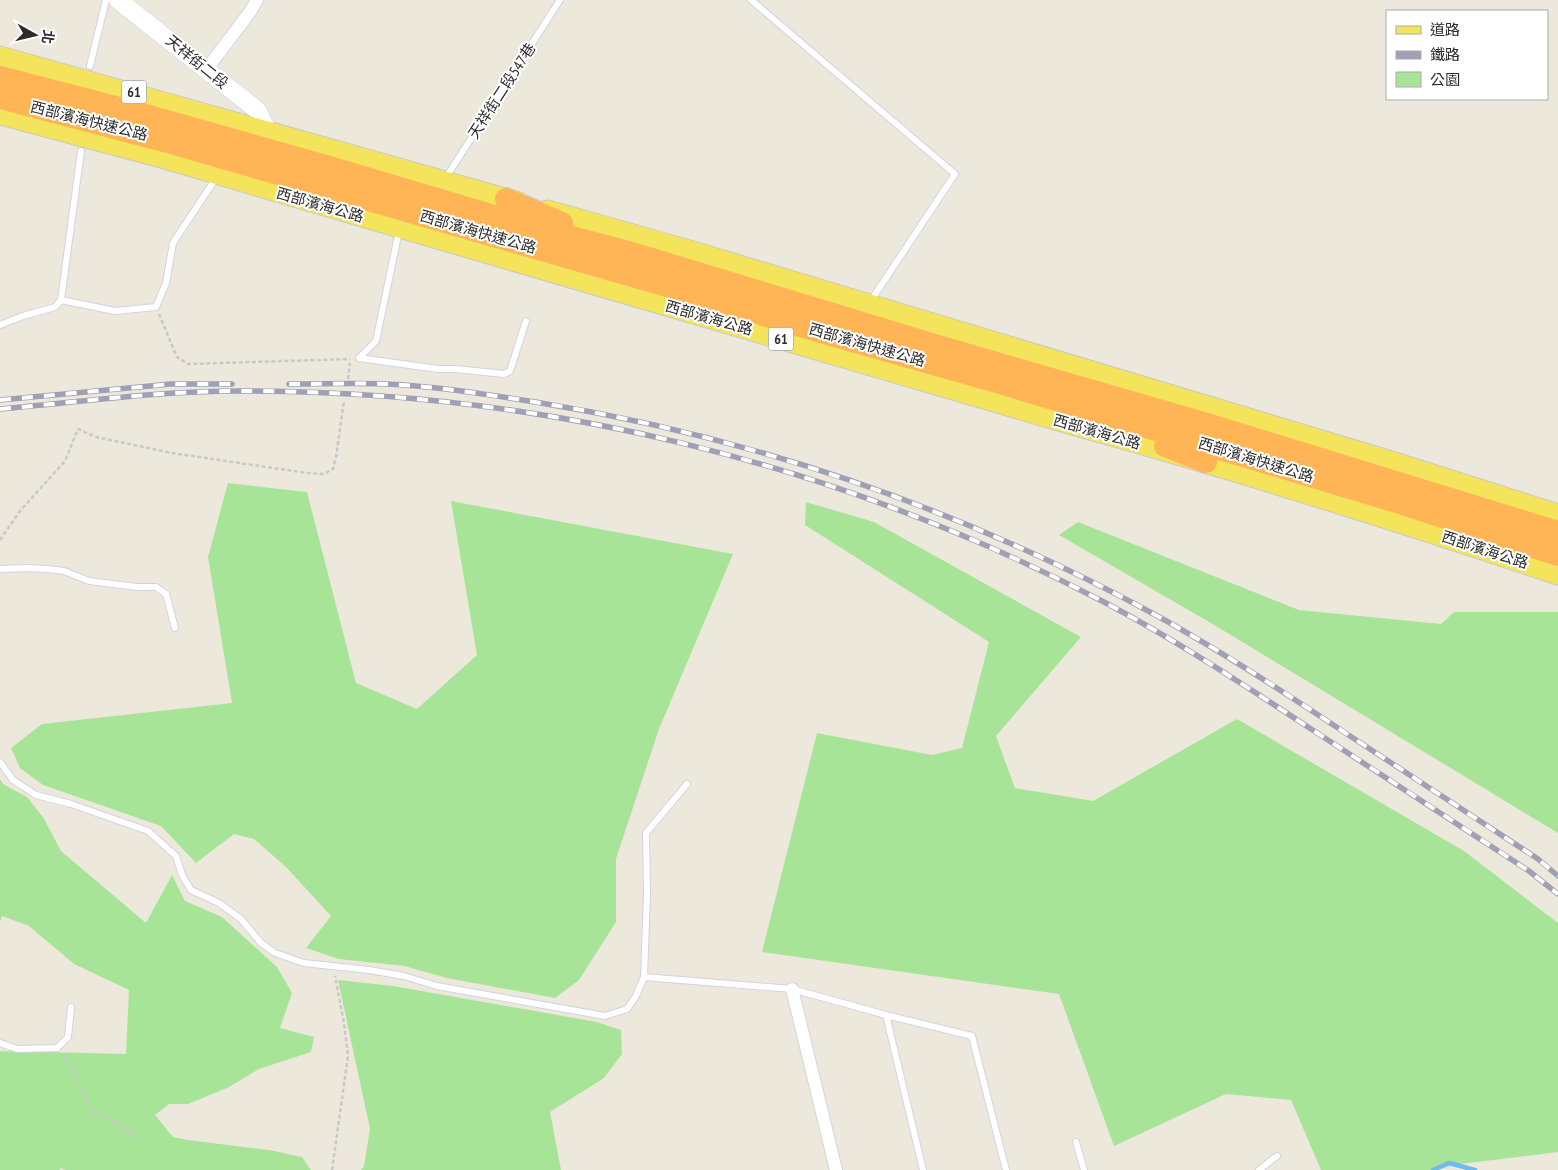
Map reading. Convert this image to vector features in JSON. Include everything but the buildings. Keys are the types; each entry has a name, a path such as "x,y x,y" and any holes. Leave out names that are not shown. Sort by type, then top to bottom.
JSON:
{"highway":[{"name":"西部濱海快速公路","path":"0,76 340,170 518,223 632,254 938,346 1204,423 1558,532"},
{"name":"西部濱海快速公路","path":"0,98 164,141 993,381 1403,504 1558,555"},
{"path":"506,199 632,254"},
{"path":"993,381 1206,462"}],"main road":[{"name":"61","path":"0,56 162,100 443,182 693,251 1385,459 1558,514"},
{"name":"西部濱海公路","path":"0,115 154,156 1086,429 1206,462 1309,496 1411,526 1558,575"}],"street":[{"name":"天祥街二段","path":"118,0 257,110 267,130"},
{"path":"206,70 257,0"},
{"path":"792,989 836,1170"}],"lane":[{"path":"90,66 106,0"},
{"name":"天祥街二段547巷","path":"443,182 560,0"},
{"path":"751,0 955,174 868,304"},
{"path":"0,325 56,307 61,300 81,151"},
{"path":"61,300 115,311 156,307 166,283 173,243 218,175"},
{"path":"399,228 376,341 359,358 438,369 504,374 510,371 526,321"},
{"path":"0,569 47,569 64,572 90,581 137,587 156,587 166,594 175,628"},
{"path":"0,762 13,780 36,794 148,831 176,856 182,875 191,890 219,903 241,919 261,943 275,953 304,963 404,976 437,986 606,1016 627,1009 636,996 644,977 647,893 646,833 687,784"},
{"path":"644,977 792,989 972,1036 1006,1170"},
{"path":"0,1043 17,1048 57,1048 68,1037 71,1007"},
{"path":"886,1015 923,1170"},
{"path":"1076,1142 1084,1170"},
{"path":"1259,1170 1277,1156"}],"path":[{"path":"156,307 177,357 188,364 351,358 348,379"},
{"path":"0,540 20,511 65,461 78,429 96,437 172,453 323,474 333,469 344,401"},
{"path":"332,1170 348,1056 334,967"},
{"path":"57,1048 73,1069 91,1111 114,1122 133,1136 138,1135"}],"green space":[{"path":"228,483 307,492 356,683 417,709 477,655 451,501 733,554 659,729 616,859 616,922 579,980 555,998 447,978 404,966 339,959 306,948 331,916 286,867 254,839 234,834 196,863 161,826 43,785 20,768 11,748 42,724 232,703 208,557"},
{"path":"806,502 874,522 1081,637 996,736 1015,788 1093,801 1237,719 1464,851 1558,923 1558,1152 1452,1165 1438,1170 1321,1170 1291,1100 1226,1094 1114,1146 1059,994 762,952 817,733 932,755 962,748 989,642 805,525"},
{"path":"1078,522 1299,610 1441,624 1454,612 1558,612 1558,833 1216,626 1059,535"},
{"path":"0,779 3,784 27,797 43,817 61,851 146,923 172,875 185,901 222,917 277,967 292,993 280,1028 314,1037 311,1052 259,1069 229,1087 188,1104 169,1104 155,1115 173,1137 269,1150 302,1157 311,1170 65,1170 61,1168 59,1170 0,1170 0,1051 126,1054 129,990 74,964 29,926 2,916 0,922"},
{"path":"338,980 393,986 597,1022 621,1030 622,1054 604,1078 550,1112 561,1170 361,1170 364,1166 370,1129"}],"waterway":[{"path":"1433,1170 1449,1163 1475,1170"}],"railway":[{"path":"0,400 171,384 232,384"},
{"path":"289,384 405,385 463,391 621,418 700,436 778,458 856,482 932,511 1080,576 1201,641 1273,685 1538,859 1558,876"},
{"path":"0,409 209,391 352,394 463,404 574,420 684,444 792,473 898,510 1002,553 1130,616 1258,694 1529,871 1558,894"}]}
